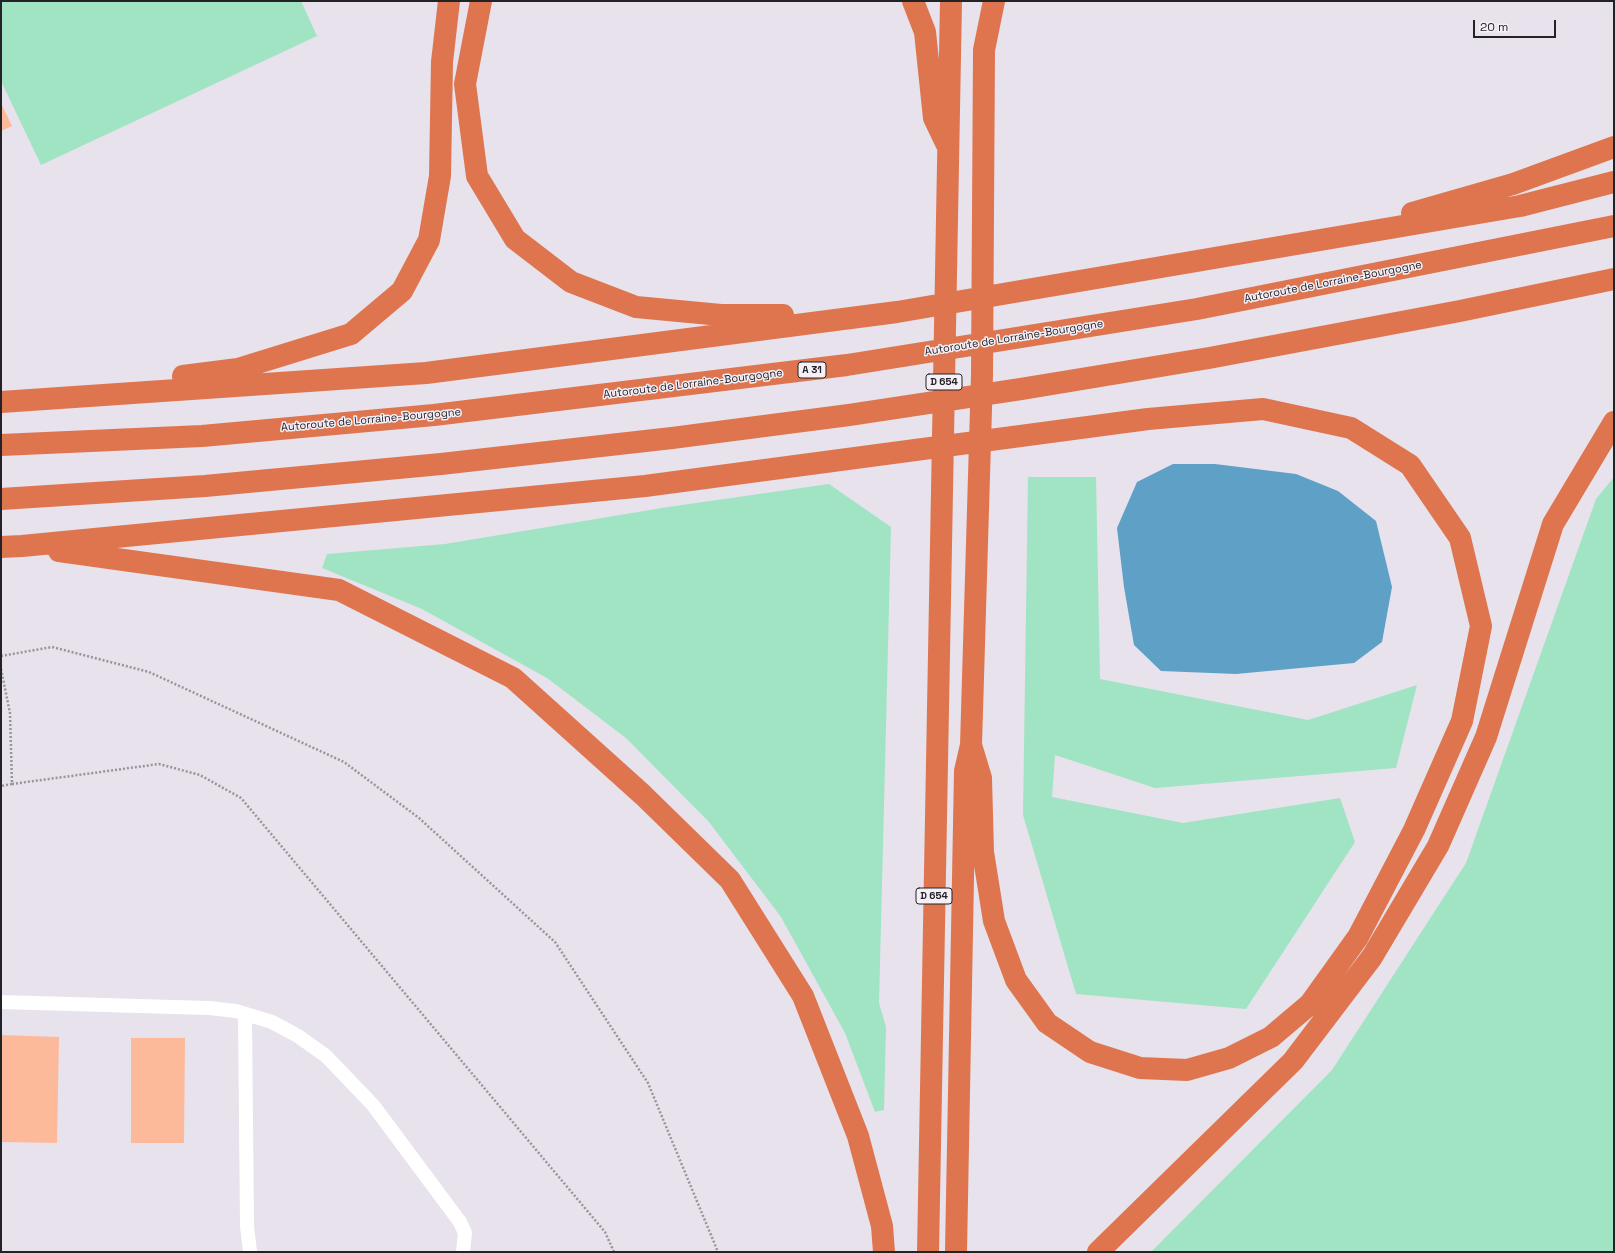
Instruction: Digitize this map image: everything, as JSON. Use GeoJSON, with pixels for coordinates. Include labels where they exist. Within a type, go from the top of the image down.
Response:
{"type":"FeatureCollection","features":[{"type":"Feature","properties":{"kind":"highway"},"geometry":{"type":"LineString","coordinates":[[1,398],[238,369],[351,334],[402,290],[429,240],[440,176],[442,62],[449,1]]}},
{"type":"Feature","properties":{"kind":"highway"},"geometry":{"type":"LineString","coordinates":[[481,1],[466,84],[477,176],[515,239],[571,282],[636,307],[721,316],[880,314]]}},
{"type":"Feature","properties":{"kind":"highway"},"geometry":{"type":"LineString","coordinates":[[913,1],[925,32],[934,118],[948,148]]}},
{"type":"Feature","properties":{"kind":"highway","name":"D 654"},"geometry":{"type":"LineString","coordinates":[[928,1252],[951,1]]}},
{"type":"Feature","properties":{"kind":"highway","name":"D 654"},"geometry":{"type":"LineString","coordinates":[[956,1252],[965,771],[971,745],[976,532],[982,375],[984,50],[978,32],[979,1]]}},
{"type":"Feature","properties":{"kind":"highway"},"geometry":{"type":"LineString","coordinates":[[984,50],[994,1]]}},
{"type":"Feature","properties":{"kind":"highway"},"geometry":{"type":"LineString","coordinates":[[1300,245],[1514,184],[1614,147]]}},
{"type":"Feature","properties":{"kind":"highway"},"geometry":{"type":"LineString","coordinates":[[1,402],[426,373],[880,314],[1300,245],[1520,206],[1614,182]]}},
{"type":"Feature","properties":{"kind":"highway","name":"Autoroute de Lorraine-Bourgogne"},"geometry":{"type":"LineString","coordinates":[[1,445],[202,436],[434,415],[847,365],[1197,309],[1614,226]]}},
{"type":"Feature","properties":{"kind":"highway"},"geometry":{"type":"LineString","coordinates":[[1,500],[205,486],[441,464],[672,438],[849,415],[1021,389],[1209,358],[1460,311],[1614,279]]}},
{"type":"Feature","properties":{"kind":"highway"},"geometry":{"type":"LineString","coordinates":[[1,547],[645,486],[1148,420],[1263,409],[1351,428],[1410,465],[1460,538],[1481,626],[1462,721],[1414,830],[1358,937],[1310,1004],[1271,1037],[1229,1058],[1187,1070],[1140,1068],[1090,1052],[1046,1023],[1016,980],[994,921],[983,852],[981,778],[971,745]]}},
{"type":"Feature","properties":{"kind":"highway"},"geometry":{"type":"LineString","coordinates":[[1098,1252],[1293,1061],[1372,958],[1438,846],[1486,737],[1553,524],[1614,422]]}},
{"type":"Feature","properties":{"kind":"highway"},"geometry":{"type":"LineString","coordinates":[[22,546],[339,590],[513,678],[643,794],[730,880],[803,996],[858,1136],[882,1226],[884,1252]]}},
{"type":"Feature","properties":{"kind":"lane"},"geometry":{"type":"LineString","coordinates":[[1,1002],[209,1008],[245,1014],[272,1022],[298,1036],[326,1056],[373,1105],[460,1222],[465,1233],[463,1252]]}},
{"type":"Feature","properties":{"kind":"lane"},"geometry":{"type":"LineString","coordinates":[[245,1014],[247,1226],[250,1252]]}},
{"type":"Feature","properties":{"kind":"path"},"geometry":{"type":"LineString","coordinates":[[1,656],[52,647],[149,672],[344,762],[419,818],[555,942],[648,1082],[718,1252]]}},
{"type":"Feature","properties":{"kind":"path"},"geometry":{"type":"LineString","coordinates":[[1,669],[10,714],[12,784]]}},
{"type":"Feature","properties":{"kind":"path"},"geometry":{"type":"LineString","coordinates":[[1,786],[159,764],[200,775],[241,798],[605,1232],[614,1252]]}},
{"type":"Feature","properties":{"kind":"green space"},"geometry":{"type":"Polygon","coordinates":[[[1,1],[301,1],[317,36],[41,165],[1,81],[1,1]]]}},
{"type":"Feature","properties":{"kind":"green space"},"geometry":{"type":"Polygon","coordinates":[[[1028,477],[1096,477],[1100,679],[1308,720],[1417,685],[1396,768],[1155,788],[1055,755],[1052,797],[1183,823],[1340,798],[1355,842],[1246,1009],[1076,994],[1023,815],[1028,477]]]}},
{"type":"Feature","properties":{"kind":"green space"},"geometry":{"type":"Polygon","coordinates":[[[1614,477],[1614,1252],[1151,1252],[1332,1070],[1466,863],[1596,499],[1614,477]]]}},
{"type":"Feature","properties":{"kind":"green space"},"geometry":{"type":"Polygon","coordinates":[[[829,484],[891,527],[879,1003],[886,1027],[884,1110],[875,1112],[845,1033],[781,917],[709,822],[626,738],[547,678],[422,609],[322,568],[327,554],[445,544],[668,507],[829,484]]]}},
{"type":"Feature","properties":{"kind":"water"},"geometry":{"type":"Polygon","coordinates":[[[1173,464],[1215,464],[1296,474],[1338,491],[1376,521],[1392,587],[1382,642],[1354,663],[1236,674],[1161,671],[1134,645],[1124,587],[1117,528],[1137,482],[1173,464]]]}},
{"type":"Feature","properties":{"kind":"building"},"geometry":{"type":"Polygon","coordinates":[[[1,103],[12,126],[1,131],[1,103]]]}},
{"type":"Feature","properties":{"kind":"building"},"geometry":{"type":"Polygon","coordinates":[[[1,1035],[59,1037],[57,1143],[1,1142],[1,1035]]]}},
{"type":"Feature","properties":{"kind":"building"},"geometry":{"type":"Polygon","coordinates":[[[131,1038],[185,1038],[184,1143],[131,1143],[131,1038]]]}}]}
